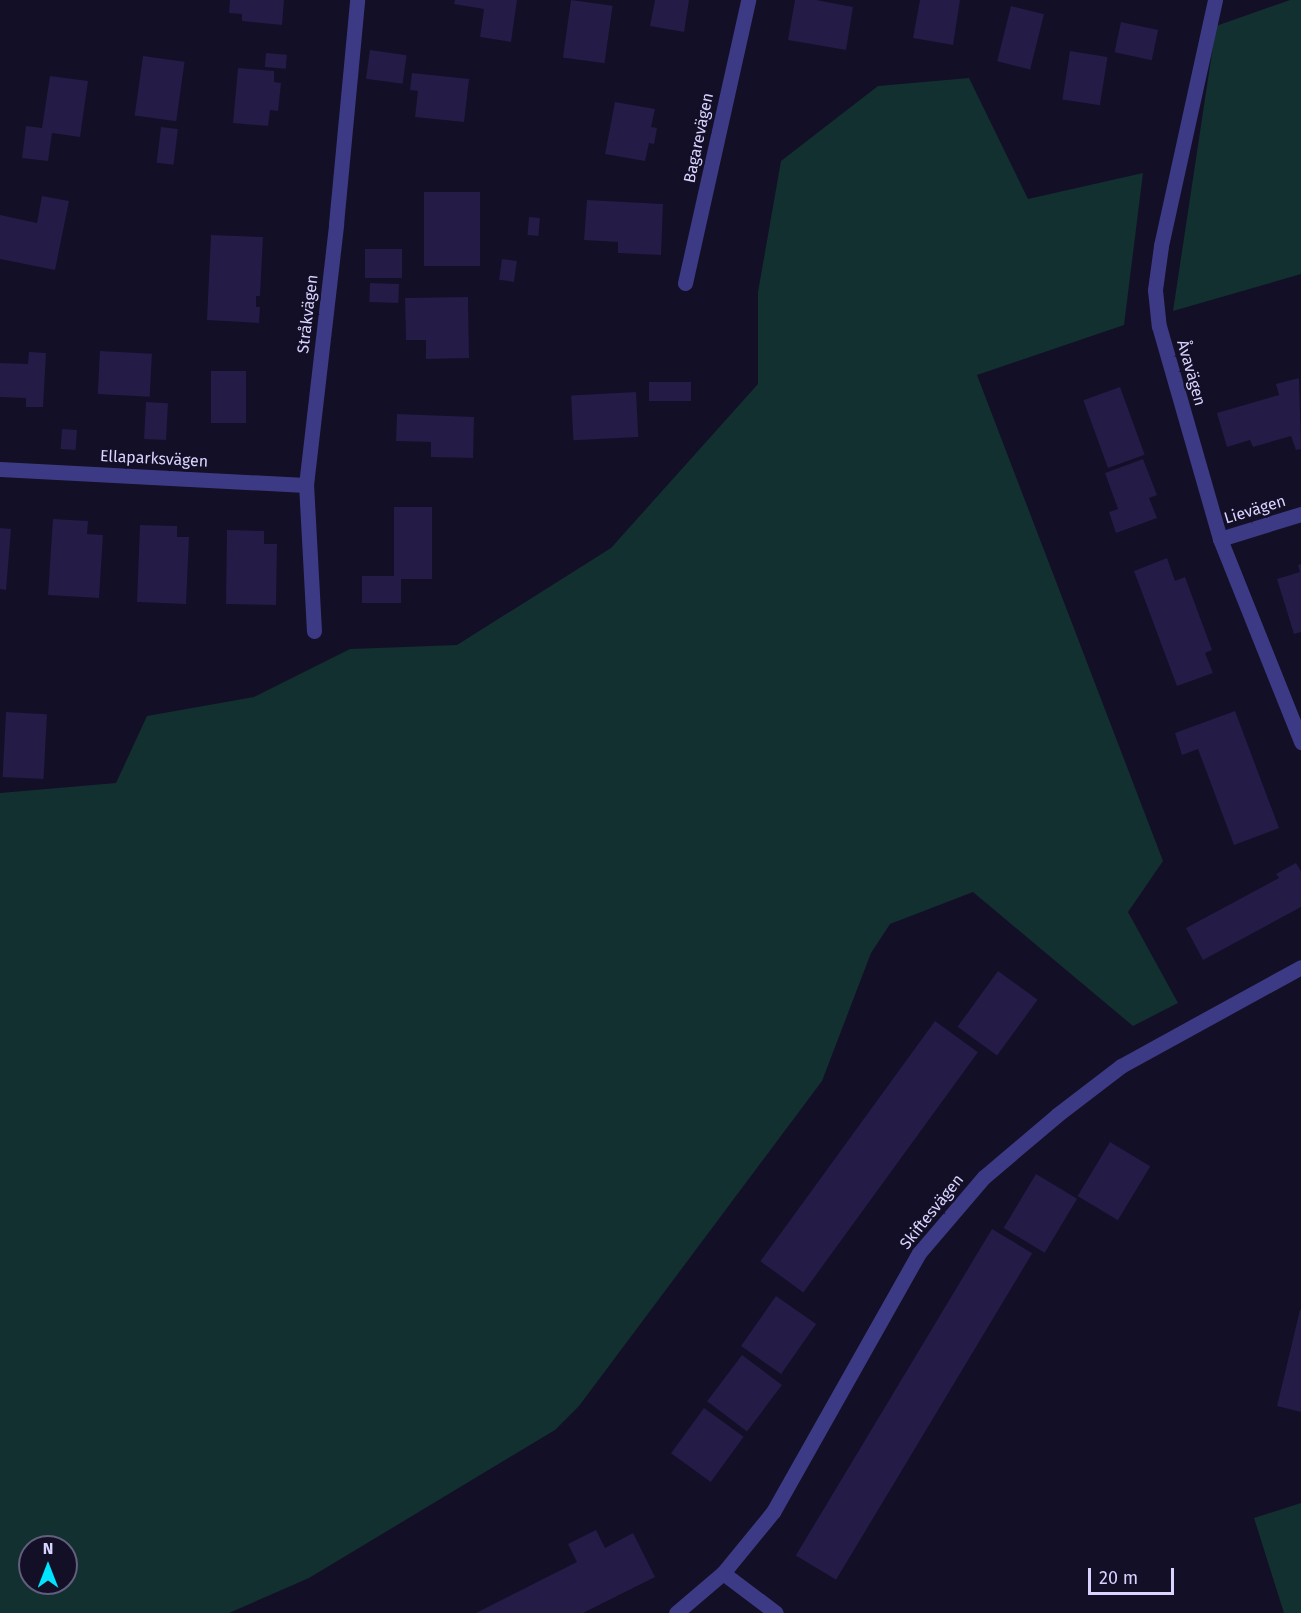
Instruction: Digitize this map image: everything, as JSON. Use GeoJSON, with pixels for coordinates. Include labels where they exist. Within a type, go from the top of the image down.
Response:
{"type":"FeatureCollection","features":[{"type":"Feature","properties":{"kind":"street","name":"Stråkvägen"},"geometry":{"type":"LineString","coordinates":[[314,631],[306,485],[336,224],[357,0]]}},
{"type":"Feature","properties":{"kind":"street","name":"Bagarevägen"},"geometry":{"type":"LineString","coordinates":[[686,283],[748,0]]}},
{"type":"Feature","properties":{"kind":"street","name":"Åvavägen"},"geometry":{"type":"LineString","coordinates":[[1215,0],[1161,246],[1155,290],[1159,326],[1220,539],[1301,742]]}},
{"type":"Feature","properties":{"kind":"street","name":"Ellaparksvägen"},"geometry":{"type":"LineString","coordinates":[[0,469],[306,485]]}},
{"type":"Feature","properties":{"kind":"street","name":"Lievägen"},"geometry":{"type":"LineString","coordinates":[[1220,539],[1301,514]]}},
{"type":"Feature","properties":{"kind":"street","name":"Skiftesvägen"},"geometry":{"type":"LineString","coordinates":[[676,1613],[723,1573],[773,1512],[919,1253],[984,1177],[1057,1115],[1121,1066],[1301,968]]}},
{"type":"Feature","properties":{"kind":"street"},"geometry":{"type":"LineString","coordinates":[[723,1573],[776,1613]]}},
{"type":"Feature","properties":{"kind":"green space"},"geometry":{"type":"Polygon","coordinates":[[[1290,0],[1301,0],[1301,274],[1173,311],[1216,26],[1290,0]]]}},
{"type":"Feature","properties":{"kind":"green space"},"geometry":{"type":"Polygon","coordinates":[[[969,78],[1028,199],[1143,173],[1124,325],[977,375],[1163,861],[1128,912],[1178,1003],[1133,1026],[973,892],[890,924],[871,953],[822,1081],[579,1406],[555,1430],[309,1578],[229,1613],[0,1613],[0,793],[116,783],[147,716],[254,697],[350,649],[457,645],[611,548],[758,384],[758,292],[781,161],[878,86],[969,78]]]}},
{"type":"Feature","properties":{"kind":"green space"},"geometry":{"type":"Polygon","coordinates":[[[1301,1503],[1301,1613],[1284,1613],[1254,1518],[1301,1503]]]}},
{"type":"Feature","properties":{"kind":"building"},"geometry":{"type":"Polygon","coordinates":[[[230,0],[284,0],[282,25],[242,21],[242,14],[229,13],[230,0]]]}},
{"type":"Feature","properties":{"kind":"building"},"geometry":{"type":"Polygon","coordinates":[[[455,0],[517,0],[511,42],[480,37],[484,9],[454,4],[455,0]]]}},
{"type":"Feature","properties":{"kind":"building"},"geometry":{"type":"Polygon","coordinates":[[[571,0],[613,6],[605,63],[563,57],[571,0]]]}},
{"type":"Feature","properties":{"kind":"building"},"geometry":{"type":"Polygon","coordinates":[[[655,0],[689,0],[684,32],[650,26],[655,0]]]}},
{"type":"Feature","properties":{"kind":"building"},"geometry":{"type":"Polygon","coordinates":[[[795,0],[816,0],[853,7],[846,50],[788,40],[795,0]]]}},
{"type":"Feature","properties":{"kind":"building"},"geometry":{"type":"Polygon","coordinates":[[[920,0],[960,0],[953,45],[913,38],[920,0]]]}},
{"type":"Feature","properties":{"kind":"building"},"geometry":{"type":"Polygon","coordinates":[[[1011,6],[1044,14],[1030,70],[997,61],[1011,6]]]}},
{"type":"Feature","properties":{"kind":"building"},"geometry":{"type":"Polygon","coordinates":[[[1121,22],[1158,30],[1152,60],[1115,52],[1121,22]]]}},
{"type":"Feature","properties":{"kind":"building"},"geometry":{"type":"Polygon","coordinates":[[[370,50],[407,55],[403,84],[366,79],[370,50]]]}},
{"type":"Feature","properties":{"kind":"building"},"geometry":{"type":"Polygon","coordinates":[[[1070,51],[1108,57],[1100,105],[1062,99],[1070,51]]]}},
{"type":"Feature","properties":{"kind":"building"},"geometry":{"type":"Polygon","coordinates":[[[266,53],[287,55],[286,69],[265,67],[266,53]]]}},
{"type":"Feature","properties":{"kind":"building"},"geometry":{"type":"Polygon","coordinates":[[[143,56],[185,62],[176,121],[135,115],[143,56]]]}},
{"type":"Feature","properties":{"kind":"building"},"geometry":{"type":"Polygon","coordinates":[[[238,68],[274,71],[274,82],[281,83],[278,111],[270,110],[268,126],[233,123],[238,68]]]}},
{"type":"Feature","properties":{"kind":"building"},"geometry":{"type":"Polygon","coordinates":[[[412,73],[469,79],[464,122],[415,117],[418,91],[410,90],[412,73]]]}},
{"type":"Feature","properties":{"kind":"building"},"geometry":{"type":"Polygon","coordinates":[[[50,76],[88,81],[80,137],[52,133],[48,161],[22,158],[26,126],[42,128],[50,76]]]}},
{"type":"Feature","properties":{"kind":"building"},"geometry":{"type":"Polygon","coordinates":[[[615,102],[655,109],[651,127],[657,128],[654,144],[649,143],[645,161],[605,154],[615,102]]]}},
{"type":"Feature","properties":{"kind":"building"},"geometry":{"type":"Polygon","coordinates":[[[161,127],[178,129],[173,165],[157,163],[161,127]]]}},
{"type":"Feature","properties":{"kind":"building"},"geometry":{"type":"Polygon","coordinates":[[[424,192],[480,192],[480,266],[424,266],[424,192]]]}},
{"type":"Feature","properties":{"kind":"building"},"geometry":{"type":"Polygon","coordinates":[[[42,196],[69,201],[55,270],[0,259],[0,215],[37,223],[42,196]]]}},
{"type":"Feature","properties":{"kind":"building"},"geometry":{"type":"Polygon","coordinates":[[[587,200],[663,204],[661,255],[618,253],[618,242],[584,240],[587,200]]]}},
{"type":"Feature","properties":{"kind":"building"},"geometry":{"type":"Polygon","coordinates":[[[529,217],[540,218],[538,236],[527,235],[529,217]]]}},
{"type":"Feature","properties":{"kind":"building"},"geometry":{"type":"Polygon","coordinates":[[[211,235],[263,237],[260,296],[256,296],[256,307],[260,307],[259,323],[207,320],[211,235]]]}},
{"type":"Feature","properties":{"kind":"building"},"geometry":{"type":"Polygon","coordinates":[[[365,249],[402,249],[402,278],[365,278],[365,249]]]}},
{"type":"Feature","properties":{"kind":"building"},"geometry":{"type":"Polygon","coordinates":[[[502,259],[517,261],[514,282],[499,280],[502,259]]]}},
{"type":"Feature","properties":{"kind":"building"},"geometry":{"type":"Polygon","coordinates":[[[370,283],[399,284],[398,303],[369,302],[370,283]]]}},
{"type":"Feature","properties":{"kind":"building"},"geometry":{"type":"Polygon","coordinates":[[[468,297],[469,358],[426,359],[426,340],[406,340],[405,298],[468,297]]]}},
{"type":"Feature","properties":{"kind":"building"},"geometry":{"type":"Polygon","coordinates":[[[100,351],[152,354],[150,397],[98,394],[100,351]]]}},
{"type":"Feature","properties":{"kind":"building"},"geometry":{"type":"Polygon","coordinates":[[[29,352],[46,353],[43,407],[26,407],[26,398],[0,397],[0,363],[28,364],[29,352]]]}},
{"type":"Feature","properties":{"kind":"building"},"geometry":{"type":"Polygon","coordinates":[[[211,371],[246,371],[246,423],[211,423],[211,371]]]}},
{"type":"Feature","properties":{"kind":"building"},"geometry":{"type":"Polygon","coordinates":[[[1299,378],[1301,449],[1296,450],[1291,436],[1253,447],[1250,440],[1227,447],[1217,413],[1279,395],[1276,384],[1299,378]]]}},
{"type":"Feature","properties":{"kind":"building"},"geometry":{"type":"Polygon","coordinates":[[[649,382],[691,382],[691,401],[649,401],[649,382]]]}},
{"type":"Feature","properties":{"kind":"building"},"geometry":{"type":"Polygon","coordinates":[[[1120,387],[1145,455],[1108,468],[1083,400],[1120,387]]]}},
{"type":"Feature","properties":{"kind":"building"},"geometry":{"type":"Polygon","coordinates":[[[636,392],[638,437],[573,440],[571,395],[636,392]]]}},
{"type":"Feature","properties":{"kind":"building"},"geometry":{"type":"Polygon","coordinates":[[[146,402],[168,403],[166,440],[144,439],[146,402]]]}},
{"type":"Feature","properties":{"kind":"building"},"geometry":{"type":"Polygon","coordinates":[[[397,414],[474,417],[473,458],[431,457],[431,442],[396,441],[397,414]]]}},
{"type":"Feature","properties":{"kind":"building"},"geometry":{"type":"Polygon","coordinates":[[[62,429],[77,430],[76,450],[61,449],[62,429]]]}},
{"type":"Feature","properties":{"kind":"building"},"geometry":{"type":"Polygon","coordinates":[[[1143,459],[1157,495],[1149,498],[1157,518],[1116,533],[1109,512],[1118,509],[1105,473],[1143,459]]]}},
{"type":"Feature","properties":{"kind":"building"},"geometry":{"type":"Polygon","coordinates":[[[394,507],[432,507],[432,579],[401,579],[401,603],[362,603],[362,576],[394,576],[394,507]]]}},
{"type":"Feature","properties":{"kind":"building"},"geometry":{"type":"Polygon","coordinates":[[[53,519],[88,521],[87,534],[103,535],[99,598],[48,595],[53,519]]]}},
{"type":"Feature","properties":{"kind":"building"},"geometry":{"type":"Polygon","coordinates":[[[140,525],[177,526],[177,537],[189,537],[186,604],[137,602],[140,525]]]}},
{"type":"Feature","properties":{"kind":"building"},"geometry":{"type":"Polygon","coordinates":[[[0,528],[11,529],[6,590],[0,589],[0,528]]]}},
{"type":"Feature","properties":{"kind":"building"},"geometry":{"type":"Polygon","coordinates":[[[227,530],[264,531],[264,544],[277,544],[276,605],[226,604],[227,530]]]}},
{"type":"Feature","properties":{"kind":"building"},"geometry":{"type":"Polygon","coordinates":[[[1167,558],[1175,581],[1185,577],[1212,650],[1205,653],[1213,673],[1177,686],[1134,571],[1167,558]]]}},
{"type":"Feature","properties":{"kind":"building"},"geometry":{"type":"Polygon","coordinates":[[[1301,564],[1301,632],[1294,634],[1277,579],[1300,572],[1298,565],[1301,564]]]}},
{"type":"Feature","properties":{"kind":"building"},"geometry":{"type":"Polygon","coordinates":[[[1235,711],[1279,828],[1234,845],[1198,749],[1182,755],[1175,733],[1235,711]]]}},
{"type":"Feature","properties":{"kind":"building"},"geometry":{"type":"Polygon","coordinates":[[[6,712],[47,714],[44,779],[3,777],[6,712]]]}},
{"type":"Feature","properties":{"kind":"building"},"geometry":{"type":"Polygon","coordinates":[[[1296,863],[1301,871],[1301,907],[1203,960],[1186,928],[1279,878],[1276,874],[1296,863]]]}},
{"type":"Feature","properties":{"kind":"building"},"geometry":{"type":"Polygon","coordinates":[[[998,971],[1038,1000],[997,1056],[957,1027],[998,971]]]}},
{"type":"Feature","properties":{"kind":"building"},"geometry":{"type":"Polygon","coordinates":[[[935,1021],[978,1052],[803,1292],[760,1261],[935,1021]]]}},
{"type":"Feature","properties":{"kind":"building"},"geometry":{"type":"Polygon","coordinates":[[[1110,1142],[1150,1166],[1118,1220],[1078,1196],[1110,1142]]]}},
{"type":"Feature","properties":{"kind":"building"},"geometry":{"type":"Polygon","coordinates":[[[1036,1174],[1077,1199],[1045,1253],[1004,1228],[1036,1174]]]}},
{"type":"Feature","properties":{"kind":"building"},"geometry":{"type":"Polygon","coordinates":[[[992,1229],[1032,1253],[836,1580],[796,1556],[992,1229]]]}},
{"type":"Feature","properties":{"kind":"building"},"geometry":{"type":"Polygon","coordinates":[[[776,1296],[816,1324],[781,1374],[741,1346],[776,1296]]]}},
{"type":"Feature","properties":{"kind":"building"},"geometry":{"type":"Polygon","coordinates":[[[1301,1310],[1301,1412],[1277,1406],[1301,1310]]]}},
{"type":"Feature","properties":{"kind":"building"},"geometry":{"type":"Polygon","coordinates":[[[742,1355],[782,1385],[747,1431],[707,1401],[742,1355]]]}},
{"type":"Feature","properties":{"kind":"building"},"geometry":{"type":"Polygon","coordinates":[[[704,1408],[744,1437],[711,1482],[671,1453],[704,1408]]]}},
{"type":"Feature","properties":{"kind":"building"},"geometry":{"type":"Polygon","coordinates":[[[596,1530],[605,1548],[633,1533],[655,1577],[583,1613],[476,1613],[577,1562],[568,1544],[596,1530]]]}}]}
